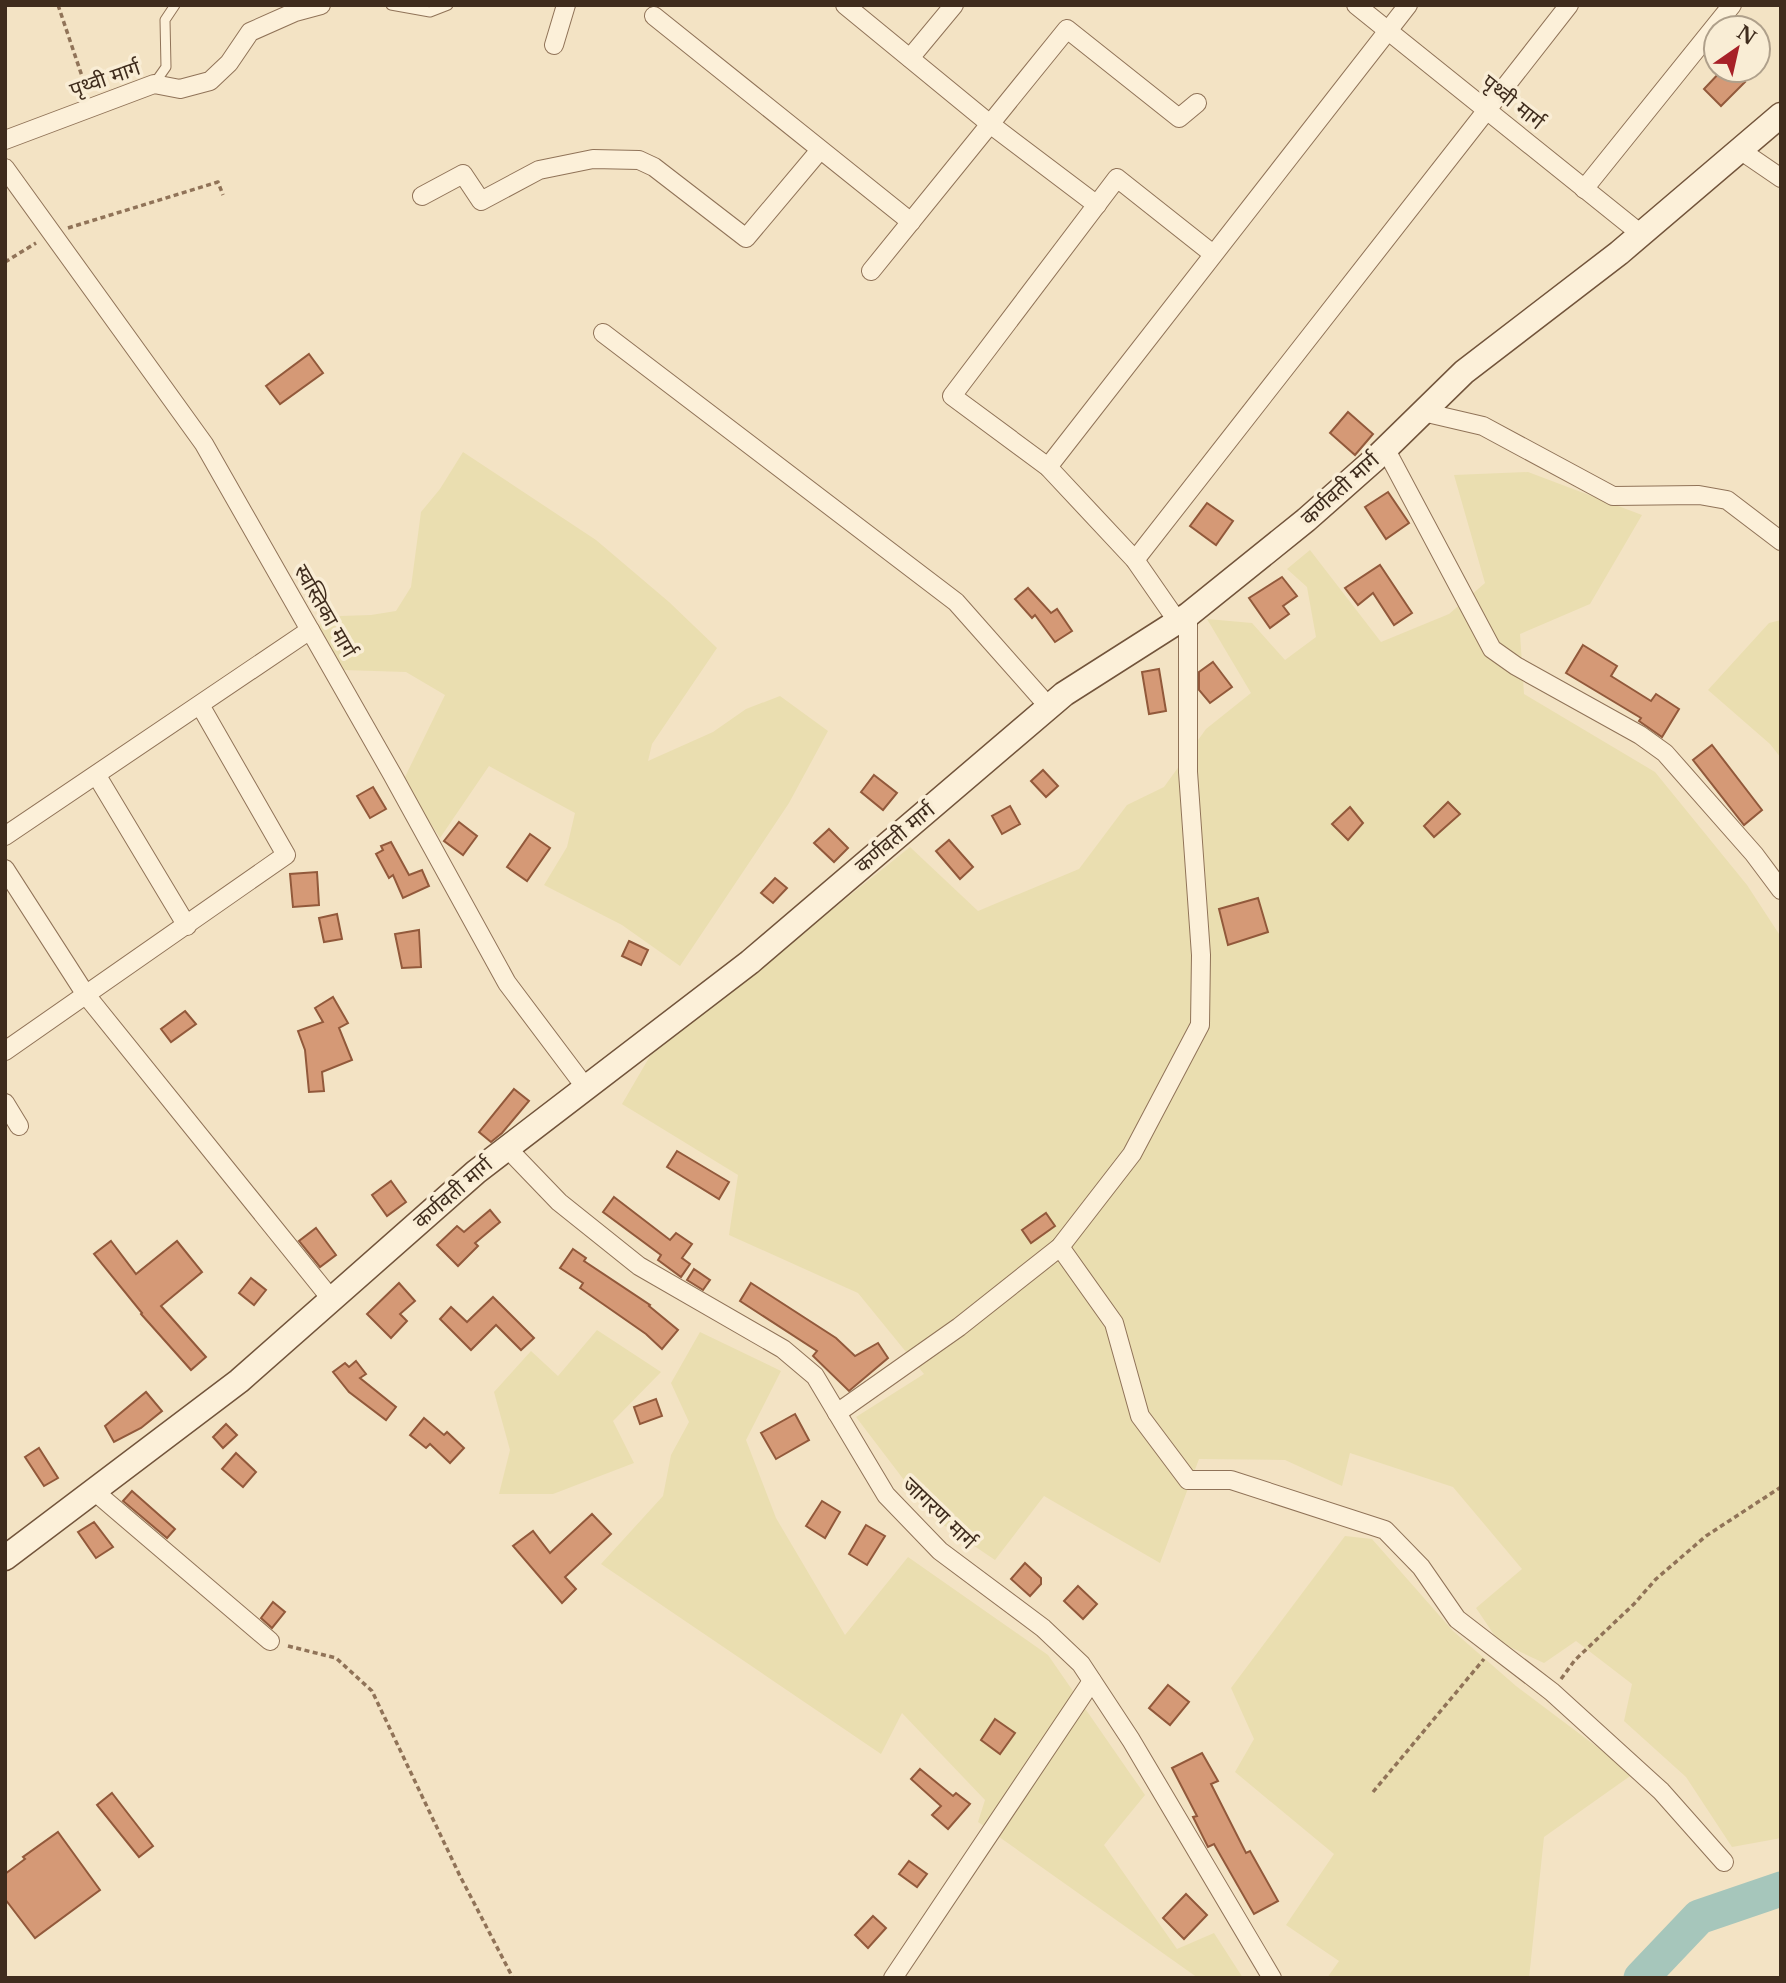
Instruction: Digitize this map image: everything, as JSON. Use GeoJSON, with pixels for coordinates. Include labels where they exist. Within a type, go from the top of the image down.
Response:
{"type":"FeatureCollection","features":[{"type":"Feature","properties":{"kind":"main road","name":"कर्णवती मार्ग"},"geometry":{"type":"LineString","coordinates":[[10,1551],[239,1381],[476,1172],[750,962],[1064,694],[1183,619],[1306,520],[1464,372],[1641,234],[1781,115]]}},
{"type":"Feature","properties":{"kind":"street","name":"पृथ्वी मार्ग"},"geometry":{"type":"LineString","coordinates":[[5,140],[154,84],[180,89],[210,81],[229,63],[250,32],[295,12],[321,5]]}},
{"type":"Feature","properties":{"kind":"street"},"geometry":{"type":"LineString","coordinates":[[554,45],[566,5]]}},
{"type":"Feature","properties":{"kind":"street"},"geometry":{"type":"LineString","coordinates":[[845,5],[990,124],[1097,205]]}},
{"type":"Feature","properties":{"kind":"street"},"geometry":{"type":"LineString","coordinates":[[910,58],[954,5]]}},
{"type":"Feature","properties":{"kind":"street","name":"पृथ्वी मार्ग"},"geometry":{"type":"LineString","coordinates":[[1356,5],[1641,234]]}},
{"type":"Feature","properties":{"kind":"street"},"geometry":{"type":"LineString","coordinates":[[1048,467],[1408,5]]}},
{"type":"Feature","properties":{"kind":"street"},"geometry":{"type":"LineString","coordinates":[[1135,560],[1569,5]]}},
{"type":"Feature","properties":{"kind":"street"},"geometry":{"type":"LineString","coordinates":[[1584,189],[1732,5]]}},
{"type":"Feature","properties":{"kind":"street"},"geometry":{"type":"LineString","coordinates":[[654,16],[911,222]]}},
{"type":"Feature","properties":{"kind":"street"},"geometry":{"type":"LineString","coordinates":[[871,271],[1068,29],[1179,118],[1198,103]]}},
{"type":"Feature","properties":{"kind":"street"},"geometry":{"type":"LineString","coordinates":[[422,195],[463,174],[481,201],[539,170],[593,159],[639,160],[654,167],[746,238],[820,150]]}},
{"type":"Feature","properties":{"kind":"street"},"geometry":{"type":"LineString","coordinates":[[1740,150],[1781,178]]}},
{"type":"Feature","properties":{"kind":"street","name":"स्वस्तिका मार्ग"},"geometry":{"type":"LineString","coordinates":[[5,169],[204,444],[508,983],[586,1088]]}},
{"type":"Feature","properties":{"kind":"street"},"geometry":{"type":"LineString","coordinates":[[837,1413],[959,1327],[1059,1247],[1132,1154],[1200,1025],[1201,955],[1188,772],[1183,619],[1135,560],[1048,467],[952,396],[1117,178],[1213,254]]}},
{"type":"Feature","properties":{"kind":"street"},"geometry":{"type":"LineString","coordinates":[[603,333],[956,602],[1049,707]]}},
{"type":"Feature","properties":{"kind":"street"},"geometry":{"type":"LineString","coordinates":[[1423,412],[1483,426],[1613,496],[1699,495],[1727,500],[1781,541]]}},
{"type":"Feature","properties":{"kind":"street"},"geometry":{"type":"LineString","coordinates":[[1385,448],[1492,649],[1516,666],[1640,735],[1665,753],[1754,854],[1781,890]]}},
{"type":"Feature","properties":{"kind":"street"},"geometry":{"type":"LineString","coordinates":[[5,836],[310,630]]}},
{"type":"Feature","properties":{"kind":"street"},"geometry":{"type":"LineString","coordinates":[[5,1051],[286,855],[200,705]]}},
{"type":"Feature","properties":{"kind":"street"},"geometry":{"type":"LineString","coordinates":[[97,776],[187,926]]}},
{"type":"Feature","properties":{"kind":"street"},"geometry":{"type":"LineString","coordinates":[[5,869],[86,995],[332,1300]]}},
{"type":"Feature","properties":{"kind":"street"},"geometry":{"type":"LineString","coordinates":[[5,1103],[19,1126]]}},
{"type":"Feature","properties":{"kind":"street","name":"जागरण मार्ग"},"geometry":{"type":"LineString","coordinates":[[507,1148],[559,1202],[639,1266],[782,1349],[815,1376],[886,1495],[940,1551],[1043,1628],[1081,1664],[1131,1740],[1272,1978]]}},
{"type":"Feature","properties":{"kind":"street"},"geometry":{"type":"LineString","coordinates":[[1059,1247],[1114,1323],[1140,1416],[1188,1480],[1231,1480],[1385,1530],[1421,1567],[1457,1619],[1552,1692],[1661,1791],[1724,1862]]}},
{"type":"Feature","properties":{"kind":"street"},"geometry":{"type":"LineString","coordinates":[[94,1491],[270,1641]]}},
{"type":"Feature","properties":{"kind":"street"},"geometry":{"type":"LineString","coordinates":[[893,1978],[1092,1681]]}},
{"type":"Feature","properties":{"kind":"lane"},"geometry":{"type":"LineString","coordinates":[[154,84],[166,67],[165,20],[175,5]]}},
{"type":"Feature","properties":{"kind":"lane"},"geometry":{"type":"LineString","coordinates":[[391,5],[430,12],[448,5]]}},
{"type":"Feature","properties":{"kind":"path"},"geometry":{"type":"LineString","coordinates":[[58,5],[93,106]]}},
{"type":"Feature","properties":{"kind":"path"},"geometry":{"type":"LineString","coordinates":[[5,262],[52,233],[218,182],[223,195]]}},
{"type":"Feature","properties":{"kind":"path"},"geometry":{"type":"LineString","coordinates":[[1552,1692],[1575,1660],[1634,1604],[1656,1579],[1706,1536],[1781,1487]]}},
{"type":"Feature","properties":{"kind":"path"},"geometry":{"type":"LineString","coordinates":[[270,1641],[336,1658],[372,1691],[460,1876],[513,1978]]}},
{"type":"Feature","properties":{"kind":"path"},"geometry":{"type":"LineString","coordinates":[[1373,1792],[1493,1648]]}},
{"type":"Feature","properties":{"kind":"shaded area"},"geometry":{"type":"Polygon","coordinates":[[[463,452],[596,540],[669,602],[717,648],[652,744],[648,761],[713,732],[746,709],[780,696],[828,731],[789,803],[680,966],[622,925],[544,885],[567,847],[575,813],[489,766],[440,838],[403,781],[445,695],[406,672],[343,670],[317,626],[340,616],[396,611],[411,587],[421,512],[440,489],[463,452]]]}},
{"type":"Feature","properties":{"kind":"shaded area"},"geometry":{"type":"Polygon","coordinates":[[[1528,472],[1642,515],[1590,604],[1520,634],[1524,694],[1655,772],[1747,885],[1781,937],[1781,1838],[1732,1847],[1686,1777],[1624,1721],[1632,1684],[1576,1641],[1544,1663],[1499,1642],[1476,1608],[1522,1569],[1453,1487],[1350,1453],[1342,1486],[1285,1460],[1199,1459],[1160,1563],[1044,1496],[995,1560],[933,1518],[856,1417],[924,1374],[858,1293],[729,1235],[738,1175],[622,1104],[650,1056],[910,847],[978,911],[1079,869],[1127,805],[1164,787],[1206,729],[1251,693],[1207,619],[1252,623],[1285,660],[1316,637],[1307,587],[1287,569],[1310,550],[1381,642],[1449,614],[1485,583],[1454,475],[1528,472]]]}},
{"type":"Feature","properties":{"kind":"shaded area"},"geometry":{"type":"Polygon","coordinates":[[[1781,620],[1781,758],[1770,744],[1708,690],[1769,623],[1781,620]]]}},
{"type":"Feature","properties":{"kind":"shaded area"},"geometry":{"type":"Polygon","coordinates":[[[597,1330],[661,1372],[613,1421],[634,1463],[553,1494],[499,1494],[510,1450],[494,1392],[531,1351],[558,1376],[597,1330]]]}},
{"type":"Feature","properties":{"kind":"shaded area"},"geometry":{"type":"Polygon","coordinates":[[[700,1332],[781,1371],[746,1440],[776,1518],[845,1635],[908,1557],[1048,1655],[1145,1795],[1104,1845],[1177,1949],[1214,1933],[1243,1978],[1198,1978],[978,1822],[985,1800],[902,1713],[881,1754],[601,1564],[663,1496],[671,1455],[689,1422],[671,1383],[700,1332]]]}},
{"type":"Feature","properties":{"kind":"shaded area"},"geometry":{"type":"Polygon","coordinates":[[[1345,1536],[1372,1539],[1453,1631],[1516,1686],[1633,1774],[1544,1837],[1529,1978],[1327,1978],[1339,1961],[1286,1925],[1334,1854],[1235,1772],[1254,1739],[1231,1688],[1345,1536]]]}},
{"type":"Feature","properties":{"kind":"building"},"geometry":{"type":"Polygon","coordinates":[[[1709,84],[1743,84],[1721,106],[1704,89],[1709,84]]]}},
{"type":"Feature","properties":{"kind":"building"},"geometry":{"type":"Polygon","coordinates":[[[309,354],[323,373],[280,404],[266,386],[309,354]]]}},
{"type":"Feature","properties":{"kind":"building"},"geometry":{"type":"Polygon","coordinates":[[[1348,412],[1373,434],[1355,455],[1330,433],[1348,412]]]}},
{"type":"Feature","properties":{"kind":"building"},"geometry":{"type":"Polygon","coordinates":[[[1388,492],[1409,523],[1386,539],[1365,507],[1388,492]]]}},
{"type":"Feature","properties":{"kind":"building"},"geometry":{"type":"Polygon","coordinates":[[[1207,503],[1233,521],[1216,545],[1190,526],[1207,503]]]}},
{"type":"Feature","properties":{"kind":"building"},"geometry":{"type":"Polygon","coordinates":[[[1380,565],[1412,613],[1394,625],[1373,593],[1358,605],[1345,588],[1380,565]]]}},
{"type":"Feature","properties":{"kind":"building"},"geometry":{"type":"Polygon","coordinates":[[[1282,577],[1297,596],[1283,606],[1289,614],[1270,628],[1249,598],[1282,577]]]}},
{"type":"Feature","properties":{"kind":"building"},"geometry":{"type":"Polygon","coordinates":[[[1028,588],[1051,613],[1057,609],[1072,631],[1055,642],[1035,615],[1032,618],[1015,599],[1028,588]]]}},
{"type":"Feature","properties":{"kind":"building"},"geometry":{"type":"Polygon","coordinates":[[[1583,645],[1617,666],[1611,676],[1651,701],[1656,694],[1679,709],[1662,737],[1639,721],[1641,718],[1566,673],[1583,645]]]}},
{"type":"Feature","properties":{"kind":"building"},"geometry":{"type":"Polygon","coordinates":[[[1213,662],[1232,687],[1210,703],[1199,690],[1199,672],[1213,662]]]}},
{"type":"Feature","properties":{"kind":"building"},"geometry":{"type":"Polygon","coordinates":[[[1159,669],[1166,711],[1149,714],[1142,672],[1159,669]]]}},
{"type":"Feature","properties":{"kind":"building"},"geometry":{"type":"Polygon","coordinates":[[[1712,745],[1762,810],[1744,825],[1693,760],[1712,745]]]}},
{"type":"Feature","properties":{"kind":"building"},"geometry":{"type":"Polygon","coordinates":[[[1043,770],[1058,786],[1046,797],[1031,781],[1043,770]]]}},
{"type":"Feature","properties":{"kind":"building"},"geometry":{"type":"Polygon","coordinates":[[[874,775],[897,793],[883,810],[861,792],[874,775]]]}},
{"type":"Feature","properties":{"kind":"building"},"geometry":{"type":"Polygon","coordinates":[[[373,787],[386,809],[370,818],[357,796],[373,787]]]}},
{"type":"Feature","properties":{"kind":"building"},"geometry":{"type":"Polygon","coordinates":[[[1448,802],[1460,814],[1434,837],[1424,826],[1448,802]]]}},
{"type":"Feature","properties":{"kind":"building"},"geometry":{"type":"Polygon","coordinates":[[[1010,806],[1020,824],[1002,834],[992,816],[1010,806]]]}},
{"type":"Feature","properties":{"kind":"building"},"geometry":{"type":"Polygon","coordinates":[[[1350,807],[1363,823],[1348,840],[1332,824],[1350,807]]]}},
{"type":"Feature","properties":{"kind":"building"},"geometry":{"type":"Polygon","coordinates":[[[459,822],[477,836],[463,855],[444,841],[459,822]]]}},
{"type":"Feature","properties":{"kind":"building"},"geometry":{"type":"Polygon","coordinates":[[[829,829],[848,848],[834,862],[814,843],[829,829]]]}},
{"type":"Feature","properties":{"kind":"building"},"geometry":{"type":"Polygon","coordinates":[[[530,834],[550,848],[527,881],[507,867],[530,834]]]}},
{"type":"Feature","properties":{"kind":"building"},"geometry":{"type":"Polygon","coordinates":[[[949,840],[973,867],[960,879],[936,851],[949,840]]]}},
{"type":"Feature","properties":{"kind":"building"},"geometry":{"type":"Polygon","coordinates":[[[391,842],[409,875],[422,870],[429,886],[403,898],[393,875],[389,878],[376,854],[383,850],[381,846],[391,842]]]}},
{"type":"Feature","properties":{"kind":"building"},"geometry":{"type":"Polygon","coordinates":[[[317,872],[319,905],[293,907],[290,874],[317,872]]]}},
{"type":"Feature","properties":{"kind":"building"},"geometry":{"type":"Polygon","coordinates":[[[775,878],[787,888],[773,903],[761,893],[775,878]]]}},
{"type":"Feature","properties":{"kind":"building"},"geometry":{"type":"Polygon","coordinates":[[[1258,898],[1268,932],[1228,945],[1219,909],[1258,898]]]}},
{"type":"Feature","properties":{"kind":"building"},"geometry":{"type":"Polygon","coordinates":[[[337,914],[342,939],[324,942],[319,918],[337,914]]]}},
{"type":"Feature","properties":{"kind":"building"},"geometry":{"type":"Polygon","coordinates":[[[419,930],[421,967],[402,968],[395,934],[419,930]]]}},
{"type":"Feature","properties":{"kind":"building"},"geometry":{"type":"Polygon","coordinates":[[[629,941],[648,950],[641,965],[622,956],[629,941]]]}},
{"type":"Feature","properties":{"kind":"building"},"geometry":{"type":"Polygon","coordinates":[[[333,997],[348,1023],[339,1028],[352,1060],[322,1072],[324,1091],[309,1092],[305,1050],[298,1031],[323,1022],[315,1008],[333,997]]]}},
{"type":"Feature","properties":{"kind":"building"},"geometry":{"type":"Polygon","coordinates":[[[185,1011],[196,1024],[171,1042],[161,1029],[185,1011]]]}},
{"type":"Feature","properties":{"kind":"building"},"geometry":{"type":"Polygon","coordinates":[[[514,1089],[529,1101],[491,1142],[479,1132],[514,1089]]]}},
{"type":"Feature","properties":{"kind":"building"},"geometry":{"type":"Polygon","coordinates":[[[677,1151],[729,1182],[719,1199],[667,1167],[677,1151]]]}},
{"type":"Feature","properties":{"kind":"building"},"geometry":{"type":"Polygon","coordinates":[[[391,1181],[406,1202],[387,1216],[372,1195],[391,1181]]]}},
{"type":"Feature","properties":{"kind":"building"},"geometry":{"type":"Polygon","coordinates":[[[614,1197],[670,1240],[676,1233],[692,1244],[682,1258],[690,1264],[681,1277],[658,1260],[661,1255],[603,1212],[614,1197]]]}},
{"type":"Feature","properties":{"kind":"building"},"geometry":{"type":"Polygon","coordinates":[[[490,1210],[500,1222],[475,1243],[478,1246],[458,1266],[437,1245],[457,1226],[464,1232],[490,1210]]]}},
{"type":"Feature","properties":{"kind":"building"},"geometry":{"type":"Polygon","coordinates":[[[1046,1213],[1055,1226],[1031,1243],[1022,1230],[1046,1213]]]}},
{"type":"Feature","properties":{"kind":"building"},"geometry":{"type":"Polygon","coordinates":[[[316,1228],[336,1255],[320,1267],[299,1241],[316,1228]]]}},
{"type":"Feature","properties":{"kind":"building"},"geometry":{"type":"Polygon","coordinates":[[[111,1241],[136,1274],[177,1241],[202,1272],[161,1306],[206,1357],[191,1370],[141,1314],[94,1254],[111,1241]]]}},
{"type":"Feature","properties":{"kind":"building"},"geometry":{"type":"Polygon","coordinates":[[[573,1249],[586,1258],[584,1261],[650,1305],[678,1330],[662,1349],[646,1334],[580,1288],[583,1283],[560,1268],[573,1249]]]}},
{"type":"Feature","properties":{"kind":"building"},"geometry":{"type":"Polygon","coordinates":[[[694,1269],[710,1280],[703,1290],[687,1280],[694,1269]]]}},
{"type":"Feature","properties":{"kind":"building"},"geometry":{"type":"Polygon","coordinates":[[[251,1278],[266,1290],[254,1305],[239,1293],[251,1278]]]}},
{"type":"Feature","properties":{"kind":"building"},"geometry":{"type":"Polygon","coordinates":[[[399,1283],[415,1301],[400,1314],[407,1321],[391,1338],[367,1314],[399,1283]]]}},
{"type":"Feature","properties":{"kind":"building"},"geometry":{"type":"Polygon","coordinates":[[[751,1283],[836,1338],[855,1356],[878,1343],[888,1358],[849,1391],[813,1356],[817,1351],[740,1301],[751,1283]]]}},
{"type":"Feature","properties":{"kind":"building"},"geometry":{"type":"Polygon","coordinates":[[[493,1297],[534,1338],[521,1350],[496,1325],[471,1350],[440,1319],[451,1307],[467,1322],[493,1297]]]}},
{"type":"Feature","properties":{"kind":"building"},"geometry":{"type":"Polygon","coordinates":[[[356,1361],[366,1374],[360,1378],[396,1407],[386,1420],[349,1392],[333,1372],[345,1363],[349,1367],[356,1361]]]}},
{"type":"Feature","properties":{"kind":"building"},"geometry":{"type":"Polygon","coordinates":[[[146,1392],[162,1411],[141,1428],[114,1442],[105,1426],[146,1392]]]}},
{"type":"Feature","properties":{"kind":"building"},"geometry":{"type":"Polygon","coordinates":[[[656,1399],[662,1416],[640,1424],[634,1407],[656,1399]]]}},
{"type":"Feature","properties":{"kind":"building"},"geometry":{"type":"Polygon","coordinates":[[[795,1414],[809,1440],[776,1459],[761,1433],[795,1414]]]}},
{"type":"Feature","properties":{"kind":"building"},"geometry":{"type":"Polygon","coordinates":[[[424,1418],[444,1435],[447,1432],[464,1448],[450,1463],[430,1444],[426,1448],[410,1435],[424,1418]]]}},
{"type":"Feature","properties":{"kind":"building"},"geometry":{"type":"Polygon","coordinates":[[[226,1424],[237,1435],[223,1448],[213,1437],[226,1424]]]}},
{"type":"Feature","properties":{"kind":"building"},"geometry":{"type":"Polygon","coordinates":[[[39,1448],[58,1478],[44,1486],[25,1457],[39,1448]]]}},
{"type":"Feature","properties":{"kind":"building"},"geometry":{"type":"Polygon","coordinates":[[[236,1453],[256,1472],[243,1487],[222,1469],[236,1453]]]}},
{"type":"Feature","properties":{"kind":"building"},"geometry":{"type":"Polygon","coordinates":[[[132,1491],[175,1529],[167,1538],[123,1501],[132,1491]]]}},
{"type":"Feature","properties":{"kind":"building"},"geometry":{"type":"Polygon","coordinates":[[[822,1501],[840,1512],[825,1538],[806,1526],[822,1501]]]}},
{"type":"Feature","properties":{"kind":"building"},"geometry":{"type":"Polygon","coordinates":[[[592,1514],[611,1534],[565,1577],[576,1589],[562,1603],[513,1546],[533,1531],[550,1553],[592,1514]]]}},
{"type":"Feature","properties":{"kind":"building"},"geometry":{"type":"Polygon","coordinates":[[[94,1522],[113,1547],[96,1558],[78,1532],[94,1522]]]}},
{"type":"Feature","properties":{"kind":"building"},"geometry":{"type":"Polygon","coordinates":[[[866,1525],[885,1536],[867,1565],[849,1554],[866,1525]]]}},
{"type":"Feature","properties":{"kind":"building"},"geometry":{"type":"Polygon","coordinates":[[[1025,1563],[1041,1578],[1041,1584],[1030,1596],[1011,1579],[1025,1563]]]}},
{"type":"Feature","properties":{"kind":"building"},"geometry":{"type":"Polygon","coordinates":[[[1078,1586],[1097,1604],[1083,1619],[1064,1601],[1078,1586]]]}},
{"type":"Feature","properties":{"kind":"building"},"geometry":{"type":"Polygon","coordinates":[[[273,1602],[285,1612],[272,1628],[261,1618],[273,1602]]]}},
{"type":"Feature","properties":{"kind":"building"},"geometry":{"type":"Polygon","coordinates":[[[1168,1685],[1189,1702],[1170,1725],[1149,1708],[1168,1685]]]}},
{"type":"Feature","properties":{"kind":"building"},"geometry":{"type":"Polygon","coordinates":[[[995,1719],[1015,1733],[1000,1754],[981,1740],[995,1719]]]}},
{"type":"Feature","properties":{"kind":"building"},"geometry":{"type":"Polygon","coordinates":[[[1202,1753],[1218,1781],[1211,1784],[1246,1853],[1250,1851],[1278,1901],[1254,1914],[1214,1844],[1208,1847],[1193,1817],[1197,1816],[1172,1768],[1202,1753]]]}},
{"type":"Feature","properties":{"kind":"building"},"geometry":{"type":"Polygon","coordinates":[[[920,1769],[953,1796],[956,1793],[970,1804],[948,1829],[932,1815],[941,1806],[911,1779],[920,1769]]]}},
{"type":"Feature","properties":{"kind":"building"},"geometry":{"type":"Polygon","coordinates":[[[112,1793],[153,1846],[139,1857],[97,1805],[112,1793]]]}},
{"type":"Feature","properties":{"kind":"building"},"geometry":{"type":"Polygon","coordinates":[[[58,1832],[100,1890],[35,1938],[5,1899],[5,1874],[25,1859],[23,1857],[58,1832]]]}},
{"type":"Feature","properties":{"kind":"building"},"geometry":{"type":"Polygon","coordinates":[[[909,1861],[927,1874],[917,1887],[899,1874],[909,1861]]]}},
{"type":"Feature","properties":{"kind":"building"},"geometry":{"type":"Polygon","coordinates":[[[1186,1894],[1207,1915],[1184,1939],[1163,1918],[1186,1894]]]}},
{"type":"Feature","properties":{"kind":"building"},"geometry":{"type":"Polygon","coordinates":[[[873,1916],[886,1928],[868,1948],[855,1935],[873,1916]]]}},
{"type":"Feature","properties":{"kind":"waterway"},"geometry":{"type":"LineString","coordinates":[[1641,1978],[1699,1917],[1781,1889]]}}]}
